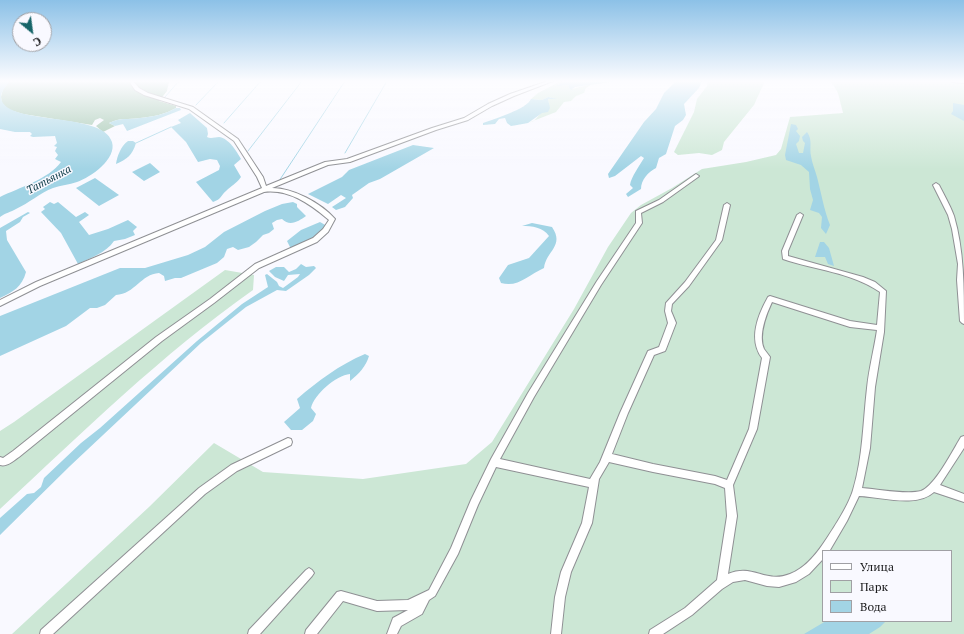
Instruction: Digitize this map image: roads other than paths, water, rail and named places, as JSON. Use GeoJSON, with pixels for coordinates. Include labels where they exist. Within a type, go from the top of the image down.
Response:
{"type":"FeatureCollection","features":[{"type":"Feature","properties":{"kind":"street"},"geometry":{"type":"LineString","coordinates":[[195,111],[236,140],[260,177],[265,190]]}},
{"type":"Feature","properties":{"kind":"street"},"geometry":{"type":"LineString","coordinates":[[0,302],[38,284],[327,163],[348,161],[434,129],[466,119],[480,111]]}},
{"type":"Feature","properties":{"kind":"street"},"geometry":{"type":"LineString","coordinates":[[310,634],[341,596],[378,606],[410,605],[432,593],[455,551],[474,503],[494,462],[554,355],[639,223],[638,212],[660,201],[696,176]]}},
{"type":"Feature","properties":{"kind":"street"},"geometry":{"type":"LineString","coordinates":[[936,185],[951,215],[955,229],[962,265],[960,280],[964,321]]}},
{"type":"Feature","properties":{"kind":"street"},"geometry":{"type":"LineString","coordinates":[[0,461],[4,462],[16,454],[159,339],[257,266],[315,240],[322,235],[330,224],[332,218],[296,195],[284,191],[265,190]]}},
{"type":"Feature","properties":{"kind":"street"},"geometry":{"type":"LineString","coordinates":[[556,634],[560,597],[566,572],[588,523],[595,478],[606,457],[651,353],[662,349],[672,323],[668,311],[669,303],[687,284],[719,240],[727,205]]}},
{"type":"Feature","properties":{"kind":"street"},"geometry":{"type":"LineString","coordinates":[[800,215],[785,251],[785,257],[858,277],[874,284],[883,292],[880,328],[871,387],[866,448],[857,492],[834,536],[823,550]]}},
{"type":"Feature","properties":{"kind":"street"},"geometry":{"type":"LineString","coordinates":[[722,582],[732,516],[730,485],[753,429],[766,357],[762,353],[759,340],[762,316],[770,299],[850,324],[880,328]]}},
{"type":"Feature","properties":{"kind":"street"},"geometry":{"type":"LineString","coordinates":[[857,492],[905,496],[922,495],[934,487],[964,440]]}},
{"type":"Feature","properties":{"kind":"street"},"geometry":{"type":"LineString","coordinates":[[45,634],[202,491],[234,468],[288,442]]}},
{"type":"Feature","properties":{"kind":"street"},"geometry":{"type":"LineString","coordinates":[[606,457],[715,480],[730,485]]}},
{"type":"Feature","properties":{"kind":"street"},"geometry":{"type":"LineString","coordinates":[[494,462],[594,484]]}},
{"type":"Feature","properties":{"kind":"street"},"geometry":{"type":"LineString","coordinates":[[934,487],[964,498]]}},
{"type":"Feature","properties":{"kind":"street"},"geometry":{"type":"LineString","coordinates":[[654,634],[698,604],[722,582],[732,576],[746,574],[778,583],[793,578],[809,569],[822,552]]}},
{"type":"Feature","properties":{"kind":"street"},"geometry":{"type":"LineString","coordinates":[[253,634],[309,573]]}},
{"type":"Feature","properties":{"kind":"street"},"geometry":{"type":"LineString","coordinates":[[392,634],[397,622],[418,610],[426,596]]}},
{"type":"Feature","properties":{"kind":"water","name":"Татьянка"},"geometry":{"type":"Polygon","coordinates":[[[0,111],[14,111],[33,116],[91,126],[105,132],[112,142],[113,148],[107,161],[96,172],[83,180],[48,190],[21,207],[0,217],[0,197],[41,178],[56,168],[61,162],[55,159],[58,155],[55,151],[57,147],[54,146],[57,143],[55,136],[33,137],[30,136],[32,134],[30,132],[15,132],[0,129],[0,111]]]}},
{"type":"Feature","properties":{"kind":"water"},"geometry":{"type":"Polygon","coordinates":[[[179,111],[127,131],[123,124],[115,126],[109,123],[121,119],[135,119],[179,111]]]}},
{"type":"Feature","properties":{"kind":"water"},"geometry":{"type":"Polygon","coordinates":[[[516,111],[549,111],[542,113],[528,123],[511,126],[507,123],[505,118],[499,119],[495,124],[483,125],[483,123],[516,111]]]}},
{"type":"Feature","properties":{"kind":"water"},"geometry":{"type":"Polygon","coordinates":[[[655,111],[685,111],[686,115],[683,120],[675,126],[666,154],[659,158],[656,168],[650,172],[642,182],[641,189],[628,197],[626,194],[633,188],[630,185],[632,178],[644,158],[641,156],[615,176],[609,178],[608,174],[644,122],[655,111]]]}},
{"type":"Feature","properties":{"kind":"water"},"geometry":{"type":"Polygon","coordinates":[[[953,111],[964,111],[964,121],[951,114],[953,111]]]}},
{"type":"Feature","properties":{"kind":"water"},"geometry":{"type":"Polygon","coordinates":[[[190,113],[207,128],[207,137],[223,138],[232,146],[241,159],[234,165],[241,177],[219,199],[213,202],[196,182],[219,170],[220,166],[217,160],[210,159],[198,162],[186,142],[171,127],[181,123],[178,120],[190,113]]]}},
{"type":"Feature","properties":{"kind":"water"},"geometry":{"type":"Polygon","coordinates":[[[791,124],[796,125],[798,129],[796,131],[800,136],[799,141],[796,144],[799,153],[803,153],[805,143],[802,137],[807,132],[810,138],[811,159],[830,225],[826,234],[821,228],[822,217],[819,213],[810,210],[813,200],[810,189],[809,172],[801,165],[786,160],[785,155],[791,124]]]}},
{"type":"Feature","properties":{"kind":"water"},"geometry":{"type":"Polygon","coordinates":[[[128,141],[133,141],[136,143],[133,151],[126,159],[116,164],[120,151],[128,141]]]}},
{"type":"Feature","properties":{"kind":"water"},"geometry":{"type":"Polygon","coordinates":[[[413,145],[434,148],[380,179],[369,183],[352,195],[353,198],[345,207],[336,210],[332,207],[346,198],[341,195],[328,204],[308,194],[342,177],[349,170],[413,145]]]}},
{"type":"Feature","properties":{"kind":"water"},"geometry":{"type":"Polygon","coordinates":[[[150,163],[160,172],[144,181],[132,172],[150,163]]]}},
{"type":"Feature","properties":{"kind":"water"},"geometry":{"type":"Polygon","coordinates":[[[95,178],[119,195],[99,206],[76,188],[95,178]]]}},
{"type":"Feature","properties":{"kind":"water"},"geometry":{"type":"Polygon","coordinates":[[[50,202],[54,204],[58,202],[76,217],[85,212],[89,215],[79,222],[89,235],[108,229],[128,220],[137,227],[133,231],[135,235],[114,241],[107,249],[78,264],[61,233],[41,212],[45,209],[43,207],[50,202]]]}},
{"type":"Feature","properties":{"kind":"water"},"geometry":{"type":"Polygon","coordinates":[[[293,202],[297,204],[297,207],[306,216],[291,223],[288,223],[282,219],[277,220],[272,223],[274,229],[263,235],[249,247],[238,250],[233,247],[227,249],[224,257],[217,263],[181,278],[165,281],[164,276],[159,273],[153,274],[123,294],[116,295],[105,305],[97,308],[90,308],[66,326],[0,356],[0,316],[120,268],[145,268],[188,255],[205,247],[224,232],[265,211],[282,204],[293,202]]]}},
{"type":"Feature","properties":{"kind":"water"},"geometry":{"type":"Polygon","coordinates":[[[28,212],[30,213],[23,217],[20,222],[6,231],[7,240],[26,272],[22,282],[16,288],[9,294],[0,298],[0,228],[28,212]]]}},
{"type":"Feature","properties":{"kind":"water"},"geometry":{"type":"Polygon","coordinates":[[[320,222],[327,226],[316,239],[291,249],[287,241],[301,230],[320,222]]]}},
{"type":"Feature","properties":{"kind":"water"},"geometry":{"type":"Polygon","coordinates":[[[532,223],[552,227],[557,239],[554,248],[545,262],[544,268],[513,284],[501,283],[499,278],[508,265],[529,258],[549,236],[540,229],[522,226],[532,223]]]}},
{"type":"Feature","properties":{"kind":"water"},"geometry":{"type":"Polygon","coordinates":[[[820,242],[824,242],[829,248],[834,266],[828,264],[825,257],[815,257],[820,242]]]}},
{"type":"Feature","properties":{"kind":"water"},"geometry":{"type":"Polygon","coordinates":[[[301,264],[306,267],[314,266],[316,268],[309,275],[286,291],[277,290],[246,307],[201,343],[70,466],[0,535],[0,518],[27,494],[34,493],[41,487],[44,478],[81,443],[100,428],[197,341],[242,304],[268,287],[265,275],[267,274],[283,288],[300,274],[288,275],[284,281],[275,277],[269,271],[276,267],[284,267],[289,272],[296,269],[301,264]]]}},
{"type":"Feature","properties":{"kind":"water"},"geometry":{"type":"Polygon","coordinates":[[[365,354],[369,356],[366,363],[362,370],[350,381],[350,374],[344,375],[326,386],[316,397],[311,408],[316,414],[313,421],[302,430],[291,430],[284,422],[300,408],[297,399],[329,374],[346,363],[365,354]]]}},
{"type":"Feature","properties":{"kind":"water"},"geometry":{"type":"Polygon","coordinates":[[[824,622],[885,622],[869,634],[804,634],[824,622]]]}},
{"type":"Feature","properties":{"kind":"waterway"},"geometry":{"type":"LineString","coordinates":[[224,123],[235,111]]}},
{"type":"Feature","properties":{"kind":"waterway"},"geometry":{"type":"LineString","coordinates":[[248,151],[279,111]]}},
{"type":"Feature","properties":{"kind":"waterway"},"geometry":{"type":"LineString","coordinates":[[279,181],[325,111]]}},
{"type":"Feature","properties":{"kind":"waterway"},"geometry":{"type":"LineString","coordinates":[[345,153],[370,111]]}},
{"type":"Feature","properties":{"kind":"waterway"},"geometry":{"type":"LineString","coordinates":[[136,143],[171,127]]}}]}
